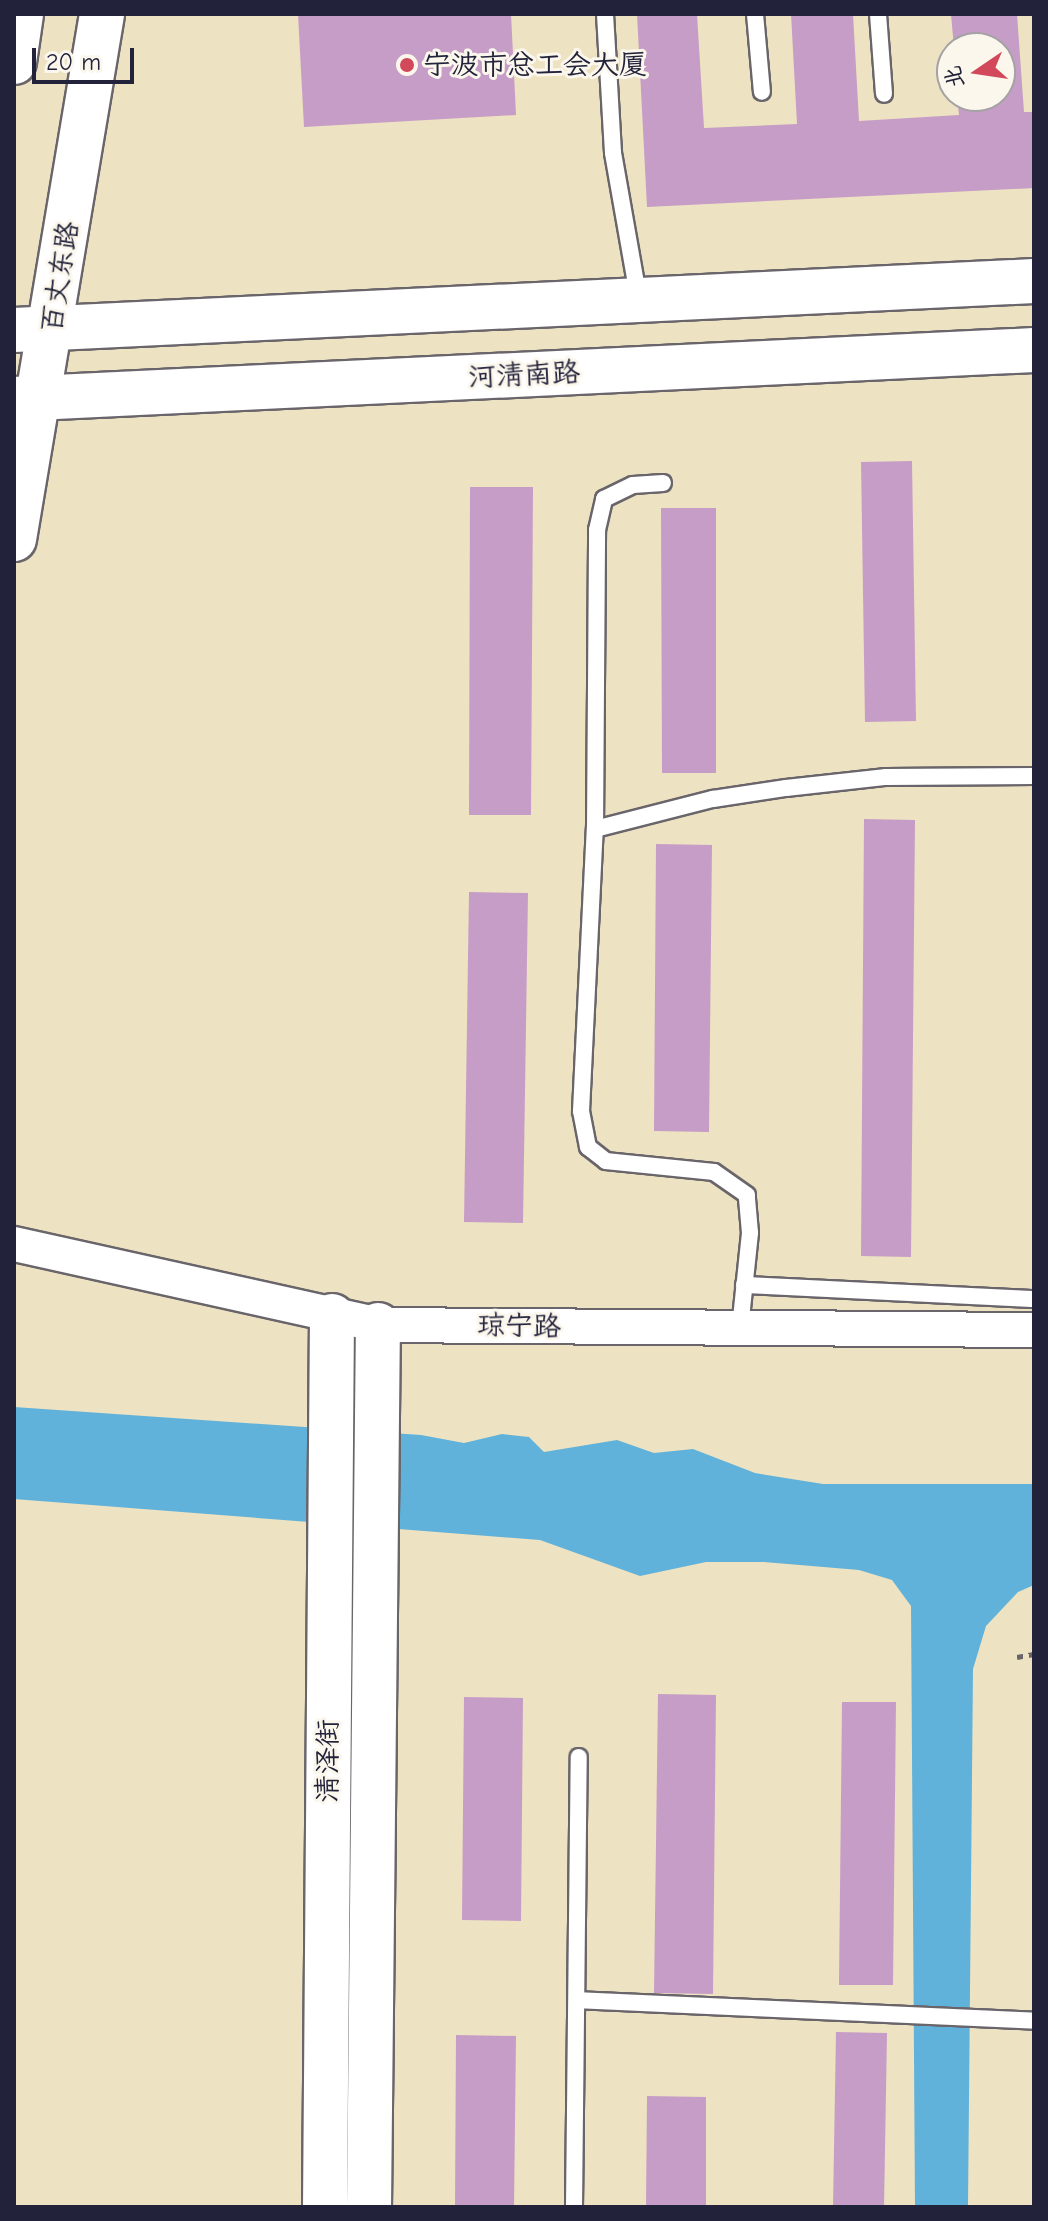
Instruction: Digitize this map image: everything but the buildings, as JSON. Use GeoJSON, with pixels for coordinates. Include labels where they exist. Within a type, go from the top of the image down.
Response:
{"type":"FeatureCollection","features":[{"type":"Feature","properties":{"kind":"main road"},"geometry":{"type":"LineString","coordinates":[[14,62],[21,14]]}},
{"type":"Feature","properties":{"kind":"main road","name":"百丈东路"},"geometry":{"type":"LineString","coordinates":[[14,539],[33,329],[102,14]]}},
{"type":"Feature","properties":{"kind":"main road"},"geometry":{"type":"LineString","coordinates":[[33,329],[1034,281]]}},
{"type":"Feature","properties":{"kind":"main road","name":"河清南路"},"geometry":{"type":"LineString","coordinates":[[28,399],[1034,350]]}},
{"type":"Feature","properties":{"kind":"main road","name":"清泽街"},"geometry":{"type":"LineString","coordinates":[[325,2207],[332,1316]]}},
{"type":"Feature","properties":{"kind":"main road","name":"清泽街"},"geometry":{"type":"LineString","coordinates":[[369,2207],[378,1325]]}},
{"type":"Feature","properties":{"kind":"street","name":"琼宁路"},"geometry":{"type":"LineString","coordinates":[[14,1244],[378,1325],[1034,1330]]}},
{"type":"Feature","properties":{"kind":"lane"},"geometry":{"type":"LineString","coordinates":[[605,14],[613,153],[639,301]]}},
{"type":"Feature","properties":{"kind":"lane"},"geometry":{"type":"LineString","coordinates":[[755,14],[762,92]]}},
{"type":"Feature","properties":{"kind":"lane"},"geometry":{"type":"LineString","coordinates":[[878,14],[884,94]]}},
{"type":"Feature","properties":{"kind":"lane"},"geometry":{"type":"LineString","coordinates":[[663,483],[633,485],[604,499],[597,530],[595,829],[581,1111],[588,1147],[606,1161],[714,1172],[747,1195],[750,1233],[740,1328]]}},
{"type":"Feature","properties":{"kind":"lane"},"geometry":{"type":"LineString","coordinates":[[595,829],[713,799],[786,788],[886,777],[1034,776]]}},
{"type":"Feature","properties":{"kind":"lane"},"geometry":{"type":"LineString","coordinates":[[744,1285],[1034,1299]]}},
{"type":"Feature","properties":{"kind":"lane"},"geometry":{"type":"LineString","coordinates":[[574,2207],[579,1757]]}},
{"type":"Feature","properties":{"kind":"lane"},"geometry":{"type":"LineString","coordinates":[[577,2000],[1034,2021]]}},
{"type":"Feature","properties":{"kind":"path"},"geometry":{"type":"LineString","coordinates":[[1017,1657],[1034,1654]]}},
{"type":"Feature","properties":{"kind":"water"},"geometry":{"type":"Polygon","coordinates":[[[14,1407],[421,1435],[464,1443],[502,1434],[529,1437],[544,1452],[617,1440],[654,1453],[693,1449],[755,1473],[823,1484],[1034,1484],[1034,1585],[1018,1592],[986,1626],[973,1669],[968,2207],[915,2207],[911,1606],[892,1580],[859,1570],[764,1562],[706,1562],[640,1576],[540,1540],[14,1499],[14,1407]]]}},
{"type":"Feature","properties":{"kind":"place","name":"宁波市总工会大厦"},"geometry":{"type":"Point","coordinates":[407,65]}}]}
